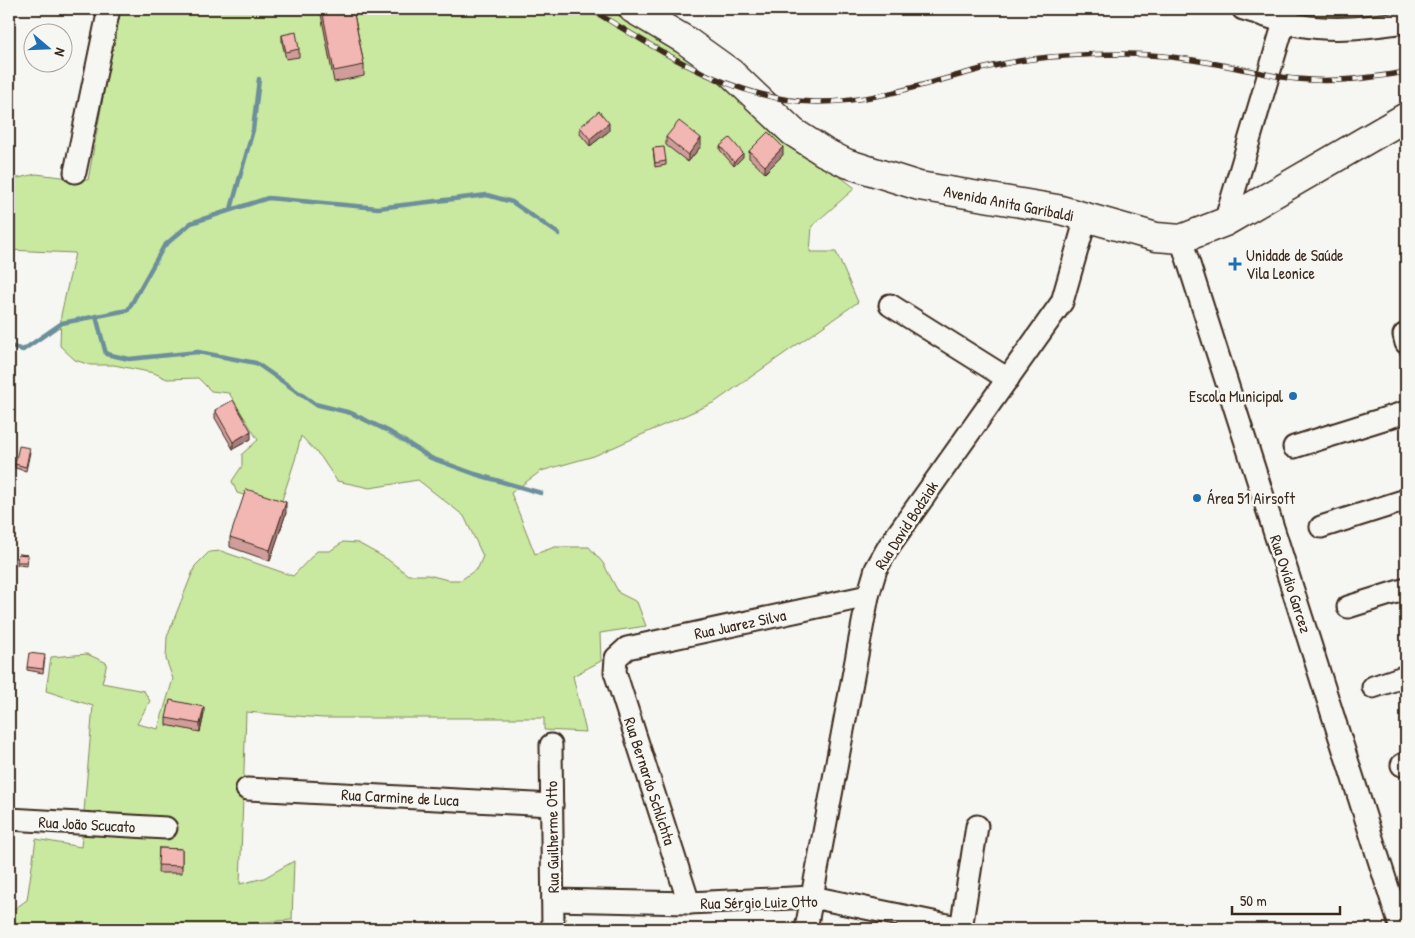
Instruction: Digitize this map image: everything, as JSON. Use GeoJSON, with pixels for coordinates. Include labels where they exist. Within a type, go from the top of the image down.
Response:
{"type":"FeatureCollection","features":[{"type":"Feature","properties":{"kind":"main road","name":"Avenida Anita Garibaldi"},"geometry":{"type":"LineString","coordinates":[[634,9],[685,40],[731,73],[799,136],[846,163],[919,186],[1031,204],[1142,234],[1181,239],[1226,222],[1406,118]]}},
{"type":"Feature","properties":{"kind":"street"},"geometry":{"type":"LineString","coordinates":[[75,172],[109,9]]}},
{"type":"Feature","properties":{"kind":"street"},"geometry":{"type":"LineString","coordinates":[[1242,9],[1286,15],[1340,29],[1406,22]]}},
{"type":"Feature","properties":{"kind":"street"},"geometry":{"type":"LineString","coordinates":[[1226,222],[1286,15]]}},
{"type":"Feature","properties":{"kind":"street","name":"Rua David Bodziak"},"geometry":{"type":"LineString","coordinates":[[806,929],[868,596],[882,556],[1062,302],[1086,218]]}},
{"type":"Feature","properties":{"kind":"street","name":"Rua Ovídio Garcez"},"geometry":{"type":"LineString","coordinates":[[1181,239],[1401,929]]}},
{"type":"Feature","properties":{"kind":"street"},"geometry":{"type":"LineString","coordinates":[[890,305],[1008,379]]}},
{"type":"Feature","properties":{"kind":"street"},"geometry":{"type":"LineString","coordinates":[[1294,447],[1406,412]]}},
{"type":"Feature","properties":{"kind":"street"},"geometry":{"type":"LineString","coordinates":[[1322,527],[1406,500]]}},
{"type":"Feature","properties":{"kind":"street"},"geometry":{"type":"LineString","coordinates":[[1348,607],[1406,589]]}},
{"type":"Feature","properties":{"kind":"street","name":"Rua Juarez Silva"},"geometry":{"type":"LineString","coordinates":[[616,658],[627,648],[868,596]]}},
{"type":"Feature","properties":{"kind":"street","name":"Rua Bernardo Schlichta"},"geometry":{"type":"LineString","coordinates":[[616,658],[615,672],[689,903]]}},
{"type":"Feature","properties":{"kind":"street"},"geometry":{"type":"LineString","coordinates":[[1373,687],[1406,676]]}},
{"type":"Feature","properties":{"kind":"street","name":"Rua Guilherme Otto"},"geometry":{"type":"LineString","coordinates":[[551,745],[553,929]]}},
{"type":"Feature","properties":{"kind":"street","name":"Rua Carmine de Luca"},"geometry":{"type":"LineString","coordinates":[[247,789],[552,805]]}},
{"type":"Feature","properties":{"kind":"street","name":"Rua João Scucato"},"geometry":{"type":"LineString","coordinates":[[9,819],[166,828]]}},
{"type":"Feature","properties":{"kind":"street"},"geometry":{"type":"LineString","coordinates":[[961,929],[977,826]]}},
{"type":"Feature","properties":{"kind":"street","name":"Rua Sérgio Luiz Otto"},"geometry":{"type":"LineString","coordinates":[[553,900],[689,903],[812,897],[961,929]]}},
{"type":"Feature","properties":{"kind":"green space"},"geometry":{"type":"Polygon","coordinates":[[[119,9],[608,9],[709,69],[807,151],[855,188],[812,226],[810,252],[836,252],[858,302],[715,402],[594,456],[541,471],[511,493],[535,554],[555,547],[589,547],[603,563],[619,593],[637,602],[646,626],[600,633],[601,661],[573,676],[586,732],[544,730],[544,718],[323,718],[246,712],[240,884],[264,878],[294,861],[292,920],[247,923],[246,929],[9,929],[10,912],[27,900],[36,839],[81,847],[93,706],[46,691],[51,657],[87,654],[107,663],[102,683],[144,691],[150,701],[137,724],[158,729],[173,679],[166,659],[167,637],[195,566],[209,552],[221,551],[293,576],[317,551],[330,551],[343,542],[358,543],[387,559],[408,575],[428,575],[448,580],[461,580],[478,568],[483,556],[464,516],[418,480],[370,488],[337,481],[321,457],[301,436],[280,506],[237,493],[232,481],[242,466],[242,454],[258,440],[229,393],[211,391],[198,378],[167,379],[154,373],[114,365],[90,365],[75,360],[60,346],[61,315],[75,253],[9,250],[9,180],[36,174],[88,180],[119,9]]]}},
{"type":"Feature","properties":{"kind":"green space"},"geometry":{"type":"Polygon","coordinates":[[[1302,9],[1406,9],[1406,14],[1330,19],[1300,15],[1302,9]]]}},
{"type":"Feature","properties":{"kind":"building"},"geometry":{"type":"Polygon","coordinates":[[[322,9],[353,9],[364,65],[334,71],[322,9]]]}},
{"type":"Feature","properties":{"kind":"building"},"geometry":{"type":"Polygon","coordinates":[[[296,32],[299,49],[286,52],[282,35],[296,32]]]}},
{"type":"Feature","properties":{"kind":"building"},"geometry":{"type":"Polygon","coordinates":[[[599,111],[609,123],[590,139],[580,127],[599,111]]]}},
{"type":"Feature","properties":{"kind":"building"},"geometry":{"type":"Polygon","coordinates":[[[679,121],[701,138],[688,155],[666,137],[679,121]]]}},
{"type":"Feature","properties":{"kind":"building"},"geometry":{"type":"Polygon","coordinates":[[[768,132],[783,147],[765,166],[749,151],[768,132]]]}},
{"type":"Feature","properties":{"kind":"building"},"geometry":{"type":"Polygon","coordinates":[[[730,138],[743,153],[734,162],[720,146],[730,138]]]}},
{"type":"Feature","properties":{"kind":"building"},"geometry":{"type":"Polygon","coordinates":[[[664,147],[666,161],[655,163],[653,148],[664,147]]]}},
{"type":"Feature","properties":{"kind":"building"},"geometry":{"type":"Polygon","coordinates":[[[233,400],[251,431],[233,442],[215,410],[233,400]]]}},
{"type":"Feature","properties":{"kind":"building"},"geometry":{"type":"Polygon","coordinates":[[[19,446],[30,448],[26,467],[15,464],[19,446]]]}},
{"type":"Feature","properties":{"kind":"building"},"geometry":{"type":"Polygon","coordinates":[[[246,489],[286,502],[270,550],[230,537],[246,489]]]}},
{"type":"Feature","properties":{"kind":"building"},"geometry":{"type":"Polygon","coordinates":[[[18,554],[28,555],[27,562],[17,562],[18,554]]]}},
{"type":"Feature","properties":{"kind":"building"},"geometry":{"type":"Polygon","coordinates":[[[29,653],[45,655],[43,669],[27,667],[29,653]]]}},
{"type":"Feature","properties":{"kind":"building"},"geometry":{"type":"Polygon","coordinates":[[[170,700],[204,707],[200,724],[166,718],[170,700]]]}},
{"type":"Feature","properties":{"kind":"building"},"geometry":{"type":"Polygon","coordinates":[[[159,848],[182,849],[182,866],[158,865],[159,848]]]}},
{"type":"Feature","properties":{"kind":"waterway"},"geometry":{"type":"LineString","coordinates":[[231,209],[253,130],[259,79]]}},
{"type":"Feature","properties":{"kind":"waterway"},"geometry":{"type":"LineString","coordinates":[[9,346],[23,350],[62,323],[128,310],[164,246],[191,223],[268,198],[378,208],[487,195],[512,202],[559,234]]}},
{"type":"Feature","properties":{"kind":"waterway"},"geometry":{"type":"LineString","coordinates":[[96,316],[106,354],[129,359],[198,352],[256,363],[315,404],[351,413],[388,431],[431,458],[475,474],[541,493]]}},
{"type":"Feature","properties":{"kind":"railway"},"geometry":{"type":"LineString","coordinates":[[590,9],[669,56],[726,83],[755,93],[815,102],[862,99],[998,65],[1029,59],[1077,55],[1140,54],[1169,57],[1213,63],[1283,77],[1311,80],[1352,79],[1406,72]]}},
{"type":"Feature","properties":{"kind":"place","name":"Unidade de Saúde Vila Leonice"},"geometry":{"type":"Point","coordinates":[1235,264]}},
{"type":"Feature","properties":{"kind":"place","name":"Escola Municipal"},"geometry":{"type":"Point","coordinates":[1293,396]}},
{"type":"Feature","properties":{"kind":"place","name":"Área 51 Airsoft"},"geometry":{"type":"Point","coordinates":[1197,498]}}]}
